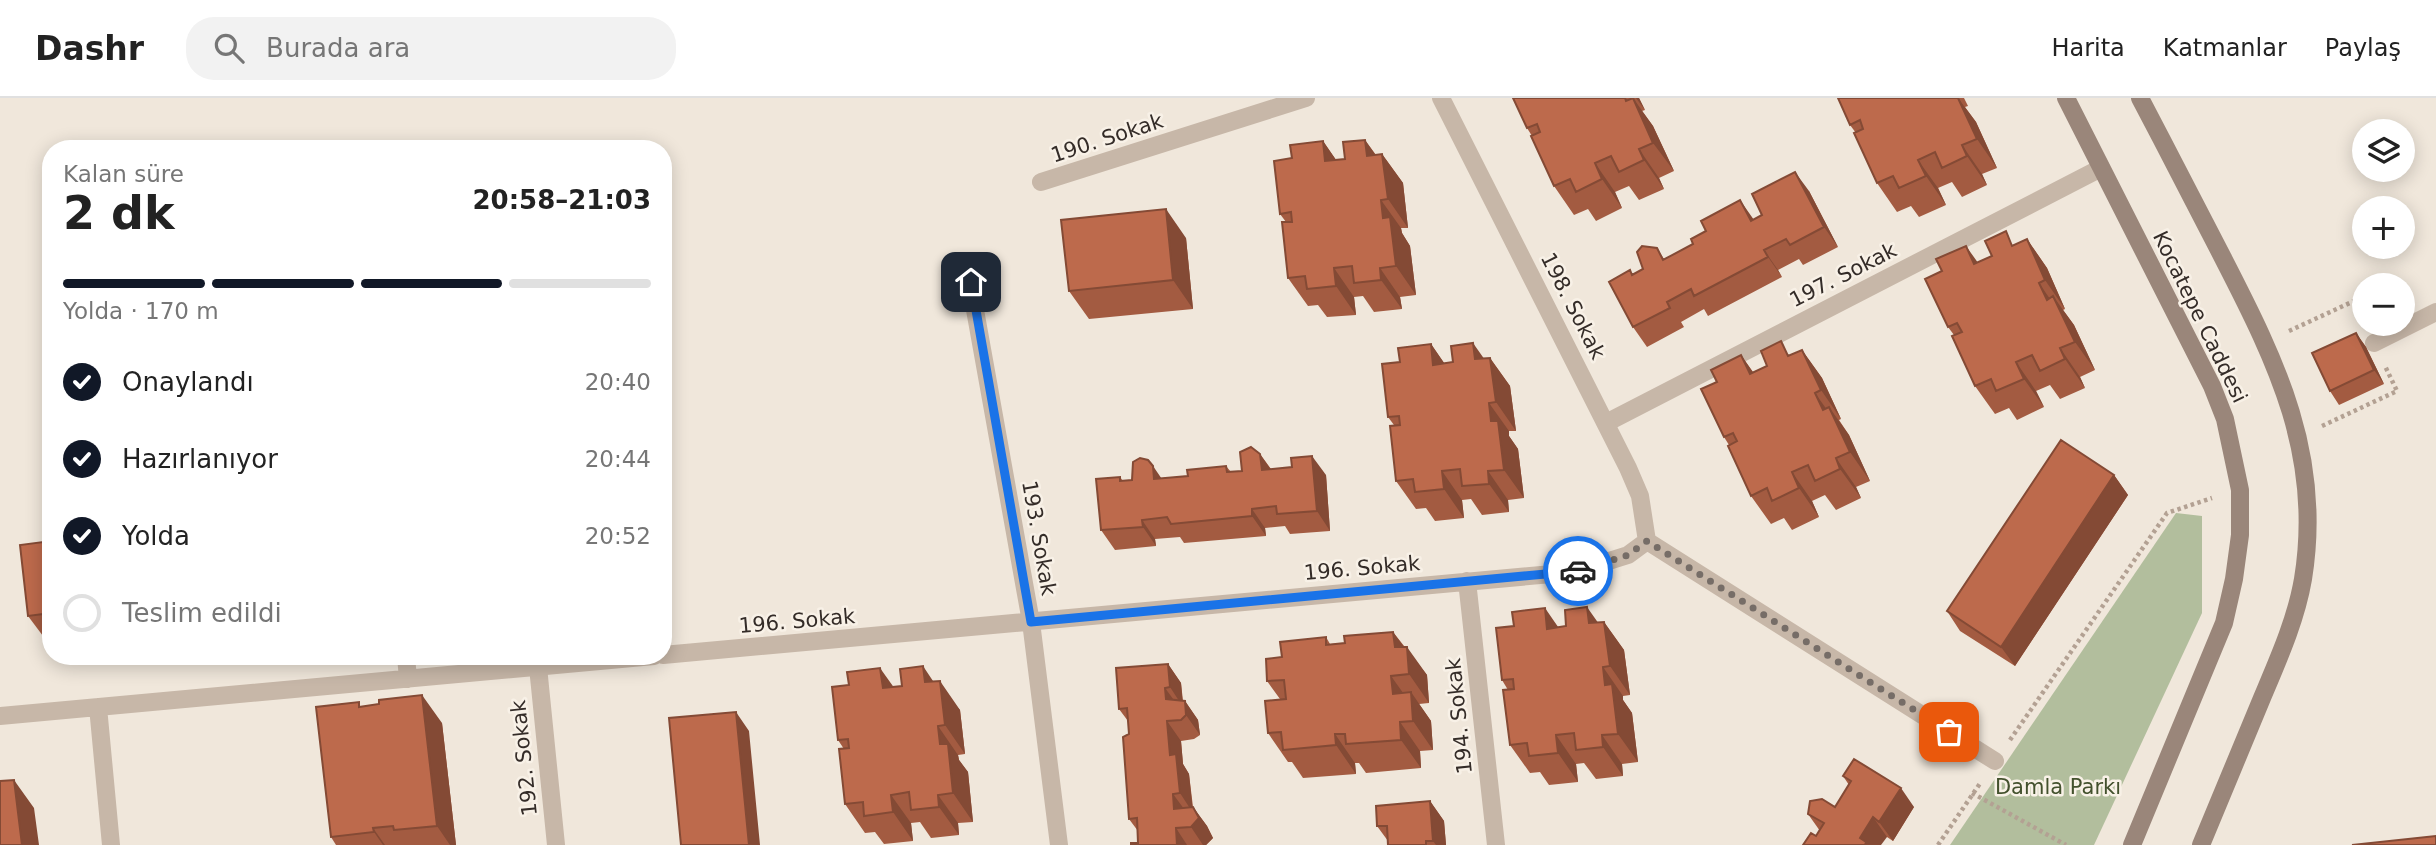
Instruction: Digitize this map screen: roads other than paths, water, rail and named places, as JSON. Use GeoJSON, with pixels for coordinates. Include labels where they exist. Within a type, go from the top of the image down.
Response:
{"type":"FeatureCollection","features":[{"type":"Feature","properties":{"kind":"main road","name":"Kocatepe Caddesi"},"geometry":{"type":"LineString","coordinates":[[2066,98],[2212,386],[2225,419],[2240,490],[2240,535],[2224,623],[2132,845]]}},
{"type":"Feature","properties":{"kind":"main road"},"geometry":{"type":"LineString","coordinates":[[2140,98],[2266,341],[2286,390],[2299,437],[2308,533],[2302,581],[2286,641],[2201,845]]}},
{"type":"Feature","properties":{"kind":"street","name":"190. Sokak"},"geometry":{"type":"LineString","coordinates":[[1041,183],[1306,98]]}},
{"type":"Feature","properties":{"kind":"street","name":"198. Sokak"},"geometry":{"type":"LineString","coordinates":[[1441,98],[1606,423],[1640,496],[1647,541]]}},
{"type":"Feature","properties":{"kind":"street","name":"197. Sokak"},"geometry":{"type":"LineString","coordinates":[[1606,423],[2101,168]]}},
{"type":"Feature","properties":{"kind":"street","name":"193. Sokak"},"geometry":{"type":"LineString","coordinates":[[971,282],[1031,622],[1059,845]]}},
{"type":"Feature","properties":{"kind":"street"},"geometry":{"type":"LineString","coordinates":[[2374,343],[2436,312]]}},
{"type":"Feature","properties":{"kind":"street","name":"196. Sokak"},"geometry":{"type":"LineString","coordinates":[[672,654],[1574,572],[1628,555],[1647,541]]}},
{"type":"Feature","properties":{"kind":"street"},"geometry":{"type":"LineString","coordinates":[[1647,541],[1995,761]]}},
{"type":"Feature","properties":{"kind":"street","name":"194. Sokak"},"geometry":{"type":"LineString","coordinates":[[1466,581],[1496,845]]}},
{"type":"Feature","properties":{"kind":"street"},"geometry":{"type":"LineString","coordinates":[[407,665],[408,679]]}},
{"type":"Feature","properties":{"kind":"street"},"geometry":{"type":"LineString","coordinates":[[0,716],[559,665]]}},
{"type":"Feature","properties":{"kind":"street","name":"192. Sokak"},"geometry":{"type":"LineString","coordinates":[[538,667],[555,845]]}},
{"type":"Feature","properties":{"kind":"street"},"geometry":{"type":"LineString","coordinates":[[98,707],[111,845]]}},
{"type":"Feature","properties":{"kind":"park label","name":"Damla Parkı"},"geometry":{"type":"Point","coordinates":[2058,787]}}]}
